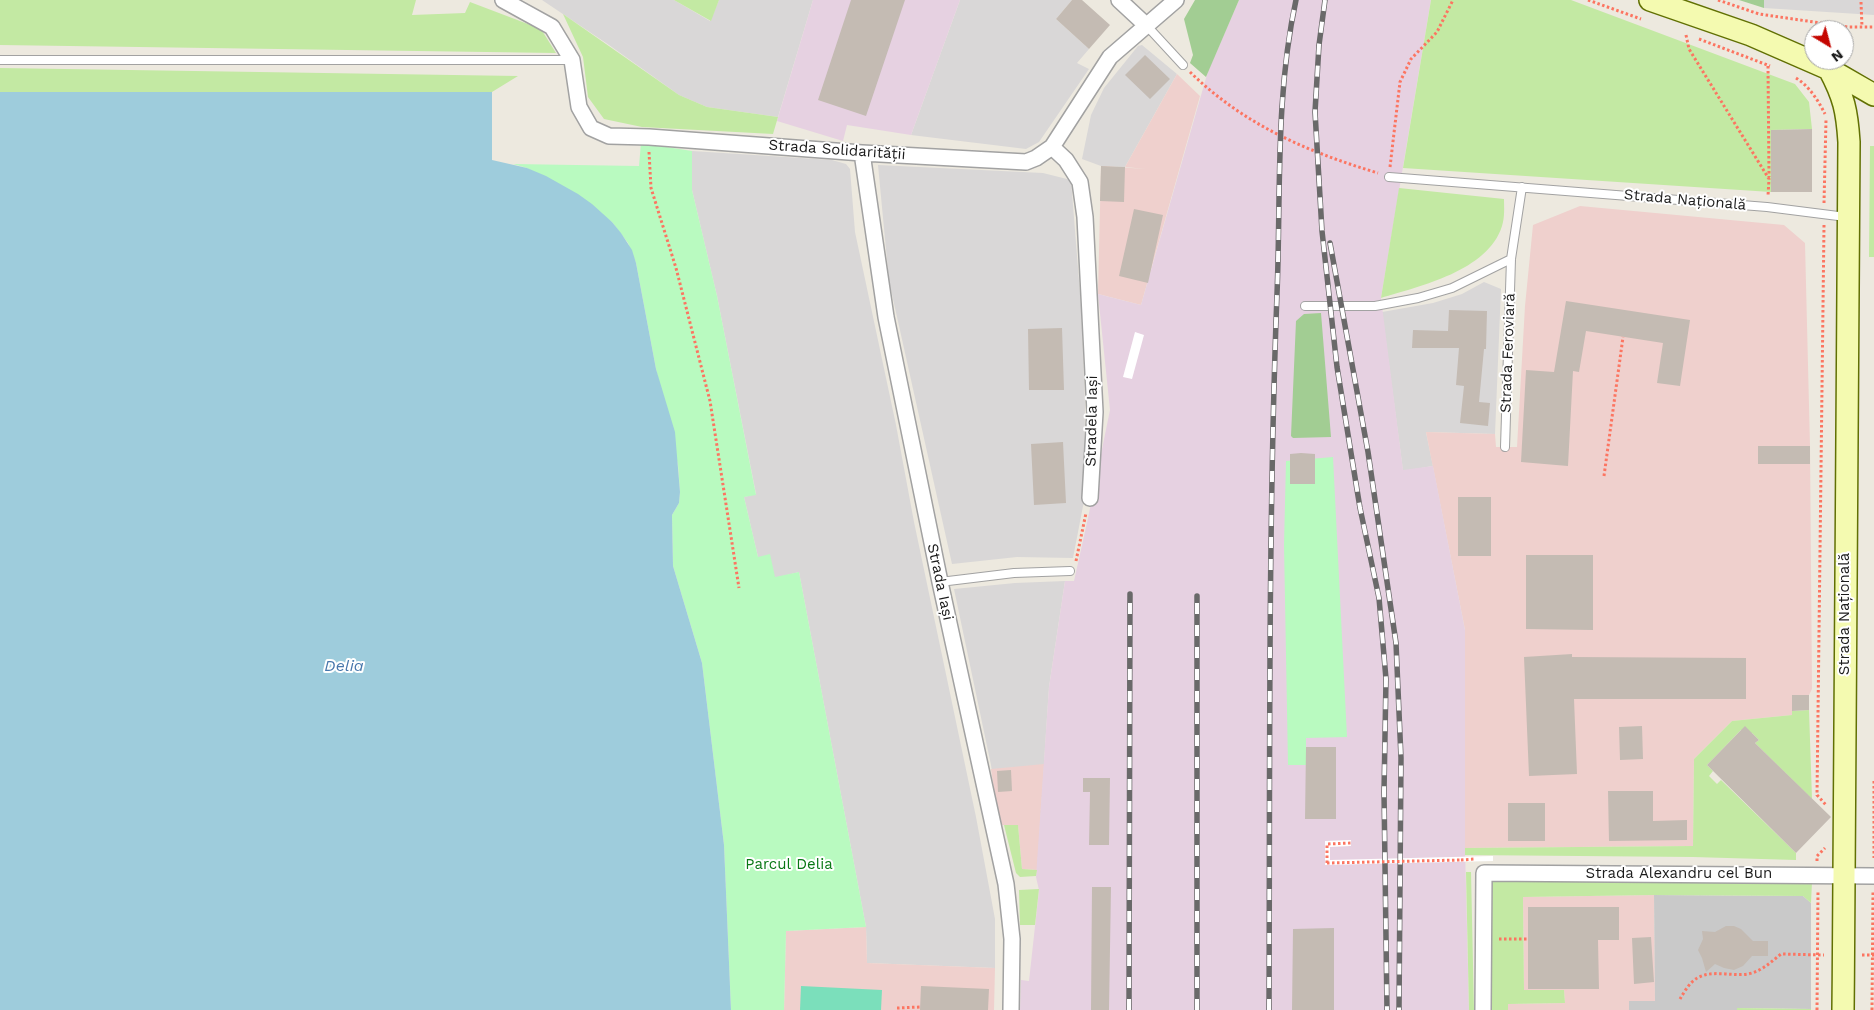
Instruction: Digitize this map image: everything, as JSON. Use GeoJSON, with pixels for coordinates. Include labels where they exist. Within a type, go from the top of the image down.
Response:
{"type":"FeatureCollection","features":[{"type":"Feature","properties":{"kind":"street","name":"Strada Solidarității"},"geometry":{"type":"LineString","coordinates":[[503,0],[552,27],[572,60],[579,107],[591,128],[609,136],[649,136],[862,153],[1026,162],[1036,158],[1052,147],[1110,57],[1176,0]]}},
{"type":"Feature","properties":{"kind":"street"},"geometry":{"type":"LineString","coordinates":[[1119,0],[1147,26]]}},
{"type":"Feature","properties":{"kind":"street"},"geometry":{"type":"LineString","coordinates":[[1646,10],[1751,35],[1804,58]]}},
{"type":"Feature","properties":{"kind":"street","name":"Strada Națională"},"geometry":{"type":"LineString","coordinates":[[1830,70],[1841,92],[1847,112],[1849,142],[1845,482],[1843,1010]]}},
{"type":"Feature","properties":{"kind":"street"},"geometry":{"type":"LineString","coordinates":[[1831,70],[1874,95]]}},
{"type":"Feature","properties":{"kind":"street","name":"Stradela Iași"},"geometry":{"type":"LineString","coordinates":[[1052,147],[1066,160],[1080,182],[1085,217],[1095,412],[1090,498]]}},
{"type":"Feature","properties":{"kind":"street","name":"Strada Iași"},"geometry":{"type":"LineString","coordinates":[[862,153],[886,317],[940,582],[1006,884],[1012,939],[1011,1010]]}},
{"type":"Feature","properties":{"kind":"street","name":"Strada Alexandru cel Bun"},"geometry":{"type":"LineString","coordinates":[[1484,939],[1484,873],[1874,876]]}},
{"type":"Feature","properties":{"kind":"street"},"geometry":{"type":"LineString","coordinates":[[1483,1010],[1484,939]]}},
{"type":"Feature","properties":{"kind":"lane"},"geometry":{"type":"LineString","coordinates":[[1147,26],[1183,65]]}},
{"type":"Feature","properties":{"kind":"lane"},"geometry":{"type":"LineString","coordinates":[[0,60],[572,60]]}},
{"type":"Feature","properties":{"kind":"lane"},"geometry":{"type":"LineString","coordinates":[[1389,177],[1522,187]]}},
{"type":"Feature","properties":{"kind":"lane","name":"Strada Națională"},"geometry":{"type":"LineString","coordinates":[[1522,187],[1767,207],[1848,217]]}},
{"type":"Feature","properties":{"kind":"lane","name":"Strada Feroviară"},"geometry":{"type":"LineString","coordinates":[[1505,447],[1511,259],[1522,187]]}},
{"type":"Feature","properties":{"kind":"lane"},"geometry":{"type":"LineString","coordinates":[[1305,306],[1375,306],[1418,298],[1452,288],[1511,259]]}},
{"type":"Feature","properties":{"kind":"lane"},"geometry":{"type":"LineString","coordinates":[[940,582],[1014,573],[1070,571]]}},
{"type":"Feature","properties":{"kind":"path"},"geometry":{"type":"LineString","coordinates":[[1183,65],[1210,91],[1264,128],[1340,162],[1389,177],[1400,82],[1411,59],[1437,32],[1453,0]]}},
{"type":"Feature","properties":{"kind":"path"},"geometry":{"type":"LineString","coordinates":[[1588,0],[1646,10]]}},
{"type":"Feature","properties":{"kind":"path"},"geometry":{"type":"LineString","coordinates":[[1718,0],[1759,14],[1848,28],[1874,27]]}},
{"type":"Feature","properties":{"kind":"path"},"geometry":{"type":"LineString","coordinates":[[1861,2],[1862,27]]}},
{"type":"Feature","properties":{"kind":"path"},"geometry":{"type":"LineString","coordinates":[[1677,32],[1776,69]]}},
{"type":"Feature","properties":{"kind":"path"},"geometry":{"type":"LineString","coordinates":[[1686,35],[1689,48],[1769,179]]}},
{"type":"Feature","properties":{"kind":"path"},"geometry":{"type":"LineString","coordinates":[[1767,207],[1769,179],[1768,66]]}},
{"type":"Feature","properties":{"kind":"path"},"geometry":{"type":"LineString","coordinates":[[1791,76],[1799,79],[1807,87],[1819,101],[1826,115],[1817,795],[1828,807]]}},
{"type":"Feature","properties":{"kind":"path"},"geometry":{"type":"LineString","coordinates":[[649,136],[651,188],[676,268],[710,401],[739,588]]}},
{"type":"Feature","properties":{"kind":"path"},"geometry":{"type":"LineString","coordinates":[[1604,476],[1623,337]]}},
{"type":"Feature","properties":{"kind":"path"},"geometry":{"type":"LineString","coordinates":[[1070,571],[1075,565],[1090,498]]}},
{"type":"Feature","properties":{"kind":"path"},"geometry":{"type":"LineString","coordinates":[[1874,781],[1874,858]]}},
{"type":"Feature","properties":{"kind":"path"},"geometry":{"type":"LineString","coordinates":[[1351,844],[1327,844],[1328,863],[1461,860]]}},
{"type":"Feature","properties":{"kind":"path"},"geometry":{"type":"LineString","coordinates":[[1818,867],[1817,856],[1827,846]]}},
{"type":"Feature","properties":{"kind":"path"},"geometry":{"type":"LineString","coordinates":[[1817,1010],[1818,886]]}},
{"type":"Feature","properties":{"kind":"path"},"geometry":{"type":"LineString","coordinates":[[1872,1010],[1874,888]]}},
{"type":"Feature","properties":{"kind":"path"},"geometry":{"type":"LineString","coordinates":[[1484,939],[1528,939]]}},
{"type":"Feature","properties":{"kind":"path"},"geometry":{"type":"LineString","coordinates":[[1680,999],[1691,982],[1713,973],[1734,975],[1749,973],[1766,966],[1782,954],[1824,955]]}},
{"type":"Feature","properties":{"kind":"path"},"geometry":{"type":"LineString","coordinates":[[1862,955],[1873,955]]}},
{"type":"Feature","properties":{"kind":"path"},"geometry":{"type":"LineString","coordinates":[[897,1008],[920,1007]]}},
{"type":"Feature","properties":{"kind":"shaded area"},"geometry":{"type":"Polygon","coordinates":[[[542,0],[674,0],[710,21],[719,0],[813,0],[778,117],[707,107],[679,95],[542,0]]]}},
{"type":"Feature","properties":{"kind":"shaded area"},"geometry":{"type":"Polygon","coordinates":[[[813,0],[960,0],[911,135],[847,125],[843,141],[777,121],[813,0]]]}},
{"type":"Feature","properties":{"kind":"shaded area"},"geometry":{"type":"Polygon","coordinates":[[[960,0],[1072,0],[1056,19],[1089,49],[1077,63],[1089,69],[1039,142],[1026,149],[911,135],[960,0]]]}},
{"type":"Feature","properties":{"kind":"shaded area"},"geometry":{"type":"Polygon","coordinates":[[[1239,0],[1431,0],[1381,298],[1403,470],[1433,466],[1465,630],[1465,848],[1469,1010],[1020,1010],[1021,980],[1029,981],[1039,890],[1036,877],[1049,687],[1065,581],[1074,581],[1110,410],[1098,294],[1141,305],[1208,71],[1239,0]]]}},
{"type":"Feature","properties":{"kind":"shaded area"},"geometry":{"type":"Polygon","coordinates":[[[1764,0],[1874,0],[1874,15],[1764,8],[1764,0]]]}},
{"type":"Feature","properties":{"kind":"shaded area"},"geometry":{"type":"Polygon","coordinates":[[[1142,45],[1177,74],[1125,167],[1101,166],[1082,159],[1091,115],[1104,88],[1138,46],[1142,45]]]}},
{"type":"Feature","properties":{"kind":"shaded area"},"geometry":{"type":"Polygon","coordinates":[[[1177,74],[1200,96],[1141,305],[1098,294],[1101,166],[1146,169],[1125,167],[1177,74]]]}},
{"type":"Feature","properties":{"kind":"shaded area"},"geometry":{"type":"Polygon","coordinates":[[[692,151],[832,160],[846,164],[850,169],[855,232],[976,817],[995,919],[995,968],[867,963],[866,927],[799,572],[775,578],[758,557],[744,497],[756,494],[717,296],[692,190],[692,151]]]}},
{"type":"Feature","properties":{"kind":"shaded area"},"geometry":{"type":"Polygon","coordinates":[[[878,165],[1043,173],[1071,180],[1081,306],[1085,403],[1084,501],[1073,558],[1017,557],[952,564],[889,281],[878,165]]]}},
{"type":"Feature","properties":{"kind":"shaded area"},"geometry":{"type":"Polygon","coordinates":[[[1580,206],[1784,225],[1805,243],[1810,446],[1812,689],[1809,695],[1792,696],[1792,715],[1732,721],[1694,759],[1693,846],[1465,848],[1465,630],[1426,432],[1495,434],[1496,447],[1517,447],[1525,306],[1533,225],[1580,206]]]}},
{"type":"Feature","properties":{"kind":"shaded area"},"geometry":{"type":"Polygon","coordinates":[[[1484,282],[1501,289],[1495,434],[1426,432],[1433,466],[1403,471],[1382,312],[1433,303],[1462,294],[1484,282]]]}},
{"type":"Feature","properties":{"kind":"shaded area"},"geometry":{"type":"Polygon","coordinates":[[[1065,581],[1049,687],[1037,870],[1018,825],[999,825],[991,765],[954,589],[1015,583],[1065,581]]]}},
{"type":"Feature","properties":{"kind":"shaded area"},"geometry":{"type":"Polygon","coordinates":[[[1044,764],[1037,870],[1022,869],[1018,825],[999,825],[991,769],[1044,764]]]}},
{"type":"Feature","properties":{"kind":"shaded area"},"geometry":{"type":"Polygon","coordinates":[[[1654,895],[1655,1001],[1629,1001],[1629,1010],[1508,1010],[1508,1004],[1565,1003],[1564,990],[1524,991],[1523,897],[1654,895]]]}},
{"type":"Feature","properties":{"kind":"shaded area"},"geometry":{"type":"Polygon","coordinates":[[[1654,895],[1803,896],[1811,903],[1811,1009],[1629,1010],[1629,1001],[1655,1001],[1654,895]]]}},
{"type":"Feature","properties":{"kind":"shaded area"},"geometry":{"type":"Polygon","coordinates":[[[866,927],[867,963],[995,968],[994,1010],[784,1010],[786,931],[866,927]]]}},
{"type":"Feature","properties":{"kind":"green space"},"geometry":{"type":"Polygon","coordinates":[[[0,0],[416,0],[412,15],[465,13],[470,2],[541,29],[556,53],[0,45],[0,0]]]}},
{"type":"Feature","properties":{"kind":"green space"},"geometry":{"type":"Polygon","coordinates":[[[674,0],[719,0],[711,21],[674,0]]]}},
{"type":"Feature","properties":{"kind":"green space"},"geometry":{"type":"Polygon","coordinates":[[[1195,0],[1239,0],[1206,77],[1190,63],[1193,55],[1184,19],[1195,0]]]}},
{"type":"Feature","properties":{"kind":"green space"},"geometry":{"type":"Polygon","coordinates":[[[1431,0],[1571,0],[1795,84],[1809,102],[1812,129],[1771,130],[1771,192],[1403,168],[1431,0]]]}},
{"type":"Feature","properties":{"kind":"green space"},"geometry":{"type":"Polygon","coordinates":[[[1739,0],[1764,0],[1764,8],[1739,0]]]}},
{"type":"Feature","properties":{"kind":"green space"},"geometry":{"type":"Polygon","coordinates":[[[563,14],[679,95],[707,107],[778,117],[773,134],[642,127],[604,119],[588,97],[583,57],[563,14]]]}},
{"type":"Feature","properties":{"kind":"green space"},"geometry":{"type":"Polygon","coordinates":[[[0,68],[518,76],[492,92],[0,92],[0,68]]]}},
{"type":"Feature","properties":{"kind":"green space","name":"Parcul Delia"},"geometry":{"type":"Polygon","coordinates":[[[641,143],[692,151],[692,190],[717,296],[756,495],[744,497],[758,557],[770,554],[775,577],[799,572],[866,927],[786,931],[784,1010],[731,1010],[724,845],[702,663],[673,566],[672,515],[679,503],[678,465],[656,369],[636,263],[628,243],[612,222],[527,168],[513,164],[639,166],[641,143]]]}},
{"type":"Feature","properties":{"kind":"green space"},"geometry":{"type":"Polygon","coordinates":[[[1870,146],[1874,146],[1874,257],[1869,257],[1870,146]]]}},
{"type":"Feature","properties":{"kind":"green space"},"geometry":{"type":"Polygon","coordinates":[[[1399,188],[1504,199],[1504,219],[1494,242],[1483,255],[1468,265],[1433,282],[1381,298],[1399,188]]]}},
{"type":"Feature","properties":{"kind":"green space"},"geometry":{"type":"Polygon","coordinates":[[[1321,313],[1331,437],[1293,438],[1291,436],[1296,321],[1304,314],[1321,313]]]}},
{"type":"Feature","properties":{"kind":"green space"},"geometry":{"type":"Polygon","coordinates":[[[1333,457],[1347,737],[1306,738],[1306,765],[1288,765],[1284,545],[1286,461],[1333,457]]]}},
{"type":"Feature","properties":{"kind":"green space"},"geometry":{"type":"Polygon","coordinates":[[[1809,710],[1812,799],[1755,743],[1759,740],[1752,733],[1748,737],[1741,730],[1707,765],[1713,771],[1709,776],[1717,784],[1721,780],[1796,853],[1796,860],[1465,855],[1465,848],[1693,846],[1694,759],[1732,721],[1792,715],[1792,711],[1809,710]]]}},
{"type":"Feature","properties":{"kind":"green space"},"geometry":{"type":"Polygon","coordinates":[[[1004,825],[1018,825],[1022,869],[1037,870],[1036,876],[1020,877],[1016,873],[1004,825]]]}},
{"type":"Feature","properties":{"kind":"green space"},"geometry":{"type":"Polygon","coordinates":[[[1466,872],[1471,872],[1474,1010],[1469,1010],[1466,872]]]}},
{"type":"Feature","properties":{"kind":"green space"},"geometry":{"type":"Polygon","coordinates":[[[1492,881],[1812,882],[1811,903],[1803,896],[1654,895],[1523,897],[1524,990],[1564,990],[1565,1003],[1508,1004],[1508,1010],[1491,1010],[1492,881]]]}},
{"type":"Feature","properties":{"kind":"green space"},"geometry":{"type":"Polygon","coordinates":[[[1039,889],[1035,925],[1020,925],[1019,890],[1039,889]]]}},
{"type":"Feature","properties":{"kind":"green space"},"geometry":{"type":"Polygon","coordinates":[[[801,986],[882,990],[881,1010],[800,1010],[801,986]]]}},
{"type":"Feature","properties":{"kind":"green space"},"geometry":{"type":"Polygon","coordinates":[[[1737,1008],[1811,1009],[1811,1010],[1737,1010],[1737,1008]]]}},
{"type":"Feature","properties":{"kind":"water","name":"Delia"},"geometry":{"type":"Polygon","coordinates":[[[0,92],[492,92],[492,160],[527,168],[546,176],[578,194],[612,222],[621,233],[632,250],[636,263],[656,369],[675,432],[680,492],[679,503],[672,515],[673,566],[702,663],[724,845],[731,1010],[0,1010],[0,92]]]}},
{"type":"Feature","properties":{"kind":"pier"},"geometry":{"type":"Polygon","coordinates":[[[1135,332],[1144,335],[1132,379],[1123,377],[1135,332]]]}},
{"type":"Feature","properties":{"kind":"pier"},"geometry":{"type":"Polygon","coordinates":[[[1351,840],[1351,846],[1330,847],[1330,860],[1493,856],[1493,861],[1325,865],[1325,841],[1351,840]]]}},
{"type":"Feature","properties":{"kind":"building"},"geometry":{"type":"Polygon","coordinates":[[[851,0],[905,0],[866,116],[818,100],[851,0]]]}},
{"type":"Feature","properties":{"kind":"building"},"geometry":{"type":"Polygon","coordinates":[[[1072,0],[1082,0],[1110,25],[1089,49],[1056,19],[1072,0]]]}},
{"type":"Feature","properties":{"kind":"building"},"geometry":{"type":"Polygon","coordinates":[[[1145,55],[1170,79],[1150,99],[1125,75],[1145,55]]]}},
{"type":"Feature","properties":{"kind":"building"},"geometry":{"type":"Polygon","coordinates":[[[1812,129],[1812,192],[1771,192],[1771,130],[1812,129]]]}},
{"type":"Feature","properties":{"kind":"building"},"geometry":{"type":"Polygon","coordinates":[[[1101,166],[1125,167],[1124,202],[1100,201],[1101,166]]]}},
{"type":"Feature","properties":{"kind":"building"},"geometry":{"type":"Polygon","coordinates":[[[1134,209],[1163,215],[1148,283],[1119,276],[1134,209]]]}},
{"type":"Feature","properties":{"kind":"building"},"geometry":{"type":"Polygon","coordinates":[[[1566,301],[1690,320],[1680,386],[1657,383],[1663,343],[1586,331],[1579,372],[1573,371],[1568,466],[1521,462],[1526,370],[1554,372],[1566,301]]]}},
{"type":"Feature","properties":{"kind":"building"},"geometry":{"type":"Polygon","coordinates":[[[1449,310],[1487,311],[1486,349],[1484,349],[1479,402],[1490,403],[1488,426],[1460,423],[1464,386],[1456,385],[1459,348],[1412,348],[1413,330],[1448,331],[1449,310]]]}},
{"type":"Feature","properties":{"kind":"building"},"geometry":{"type":"Polygon","coordinates":[[[1062,328],[1064,390],[1029,390],[1028,329],[1062,328]]]}},
{"type":"Feature","properties":{"kind":"building"},"geometry":{"type":"Polygon","coordinates":[[[1063,442],[1066,503],[1034,505],[1031,444],[1063,442]]]}},
{"type":"Feature","properties":{"kind":"building"},"geometry":{"type":"Polygon","coordinates":[[[1758,446],[1810,446],[1810,464],[1758,464],[1758,446]]]}},
{"type":"Feature","properties":{"kind":"building"},"geometry":{"type":"Polygon","coordinates":[[[1290,454],[1315,454],[1315,484],[1290,484],[1290,454]]]}},
{"type":"Feature","properties":{"kind":"building"},"geometry":{"type":"Polygon","coordinates":[[[1458,497],[1491,497],[1491,556],[1458,556],[1458,497]]]}},
{"type":"Feature","properties":{"kind":"building"},"geometry":{"type":"Polygon","coordinates":[[[1526,555],[1593,555],[1593,630],[1526,629],[1526,555]]]}},
{"type":"Feature","properties":{"kind":"building"},"geometry":{"type":"Polygon","coordinates":[[[1572,654],[1572,657],[1746,658],[1746,699],[1574,699],[1577,774],[1529,776],[1524,657],[1572,654]]]}},
{"type":"Feature","properties":{"kind":"building"},"geometry":{"type":"Polygon","coordinates":[[[1792,695],[1809,695],[1809,710],[1792,711],[1792,695]]]}},
{"type":"Feature","properties":{"kind":"building"},"geometry":{"type":"Polygon","coordinates":[[[1642,726],[1643,759],[1620,760],[1619,727],[1642,726]]]}},
{"type":"Feature","properties":{"kind":"building"},"geometry":{"type":"Polygon","coordinates":[[[1745,726],[1759,740],[1755,743],[1831,817],[1796,853],[1707,765],[1745,726]]]}},
{"type":"Feature","properties":{"kind":"building"},"geometry":{"type":"Polygon","coordinates":[[[1306,747],[1336,747],[1336,819],[1305,819],[1306,747]]]}},
{"type":"Feature","properties":{"kind":"building"},"geometry":{"type":"Polygon","coordinates":[[[1011,770],[1012,791],[998,792],[997,771],[1011,770]]]}},
{"type":"Feature","properties":{"kind":"building"},"geometry":{"type":"Polygon","coordinates":[[[1083,778],[1110,778],[1109,845],[1089,845],[1090,792],[1083,792],[1083,778]]]}},
{"type":"Feature","properties":{"kind":"building"},"geometry":{"type":"Polygon","coordinates":[[[1608,791],[1653,791],[1653,821],[1687,820],[1687,840],[1609,841],[1608,791]]]}},
{"type":"Feature","properties":{"kind":"building"},"geometry":{"type":"Polygon","coordinates":[[[1508,803],[1545,803],[1545,841],[1508,841],[1508,803]]]}},
{"type":"Feature","properties":{"kind":"building"},"geometry":{"type":"Polygon","coordinates":[[[1092,887],[1111,887],[1109,1010],[1091,1010],[1092,887]]]}},
{"type":"Feature","properties":{"kind":"building"},"geometry":{"type":"Polygon","coordinates":[[[1528,907],[1619,907],[1619,940],[1598,940],[1599,989],[1528,989],[1528,907]]]}},
{"type":"Feature","properties":{"kind":"building"},"geometry":{"type":"Polygon","coordinates":[[[1726,926],[1734,926],[1741,929],[1753,941],[1768,941],[1768,956],[1752,956],[1743,966],[1734,970],[1715,964],[1706,972],[1698,950],[1703,939],[1702,931],[1715,932],[1726,926]]]}},
{"type":"Feature","properties":{"kind":"building"},"geometry":{"type":"Polygon","coordinates":[[[1334,928],[1334,1010],[1292,1010],[1293,929],[1334,928]]]}},
{"type":"Feature","properties":{"kind":"building"},"geometry":{"type":"Polygon","coordinates":[[[1651,937],[1654,982],[1634,984],[1632,938],[1651,937]]]}},
{"type":"Feature","properties":{"kind":"building"},"geometry":{"type":"Polygon","coordinates":[[[921,986],[989,989],[988,1010],[920,1010],[921,986]]]}},
{"type":"Feature","properties":{"kind":"railway"},"geometry":{"type":"LineString","coordinates":[[1269,1010],[1272,473],[1280,146],[1289,36],[1296,0]]}},
{"type":"Feature","properties":{"kind":"railway"},"geometry":{"type":"LineString","coordinates":[[1325,0],[1319,45],[1315,112],[1322,231],[1337,367],[1360,508],[1379,598],[1386,679],[1384,792],[1387,1010]]}},
{"type":"Feature","properties":{"kind":"railway"},"geometry":{"type":"LineString","coordinates":[[1330,243],[1368,452],[1396,643],[1401,758],[1399,1010]]}},
{"type":"Feature","properties":{"kind":"railway"},"geometry":{"type":"LineString","coordinates":[[1129,1010],[1130,594]]}},
{"type":"Feature","properties":{"kind":"railway"},"geometry":{"type":"LineString","coordinates":[[1197,596],[1197,1010]]}}]}
